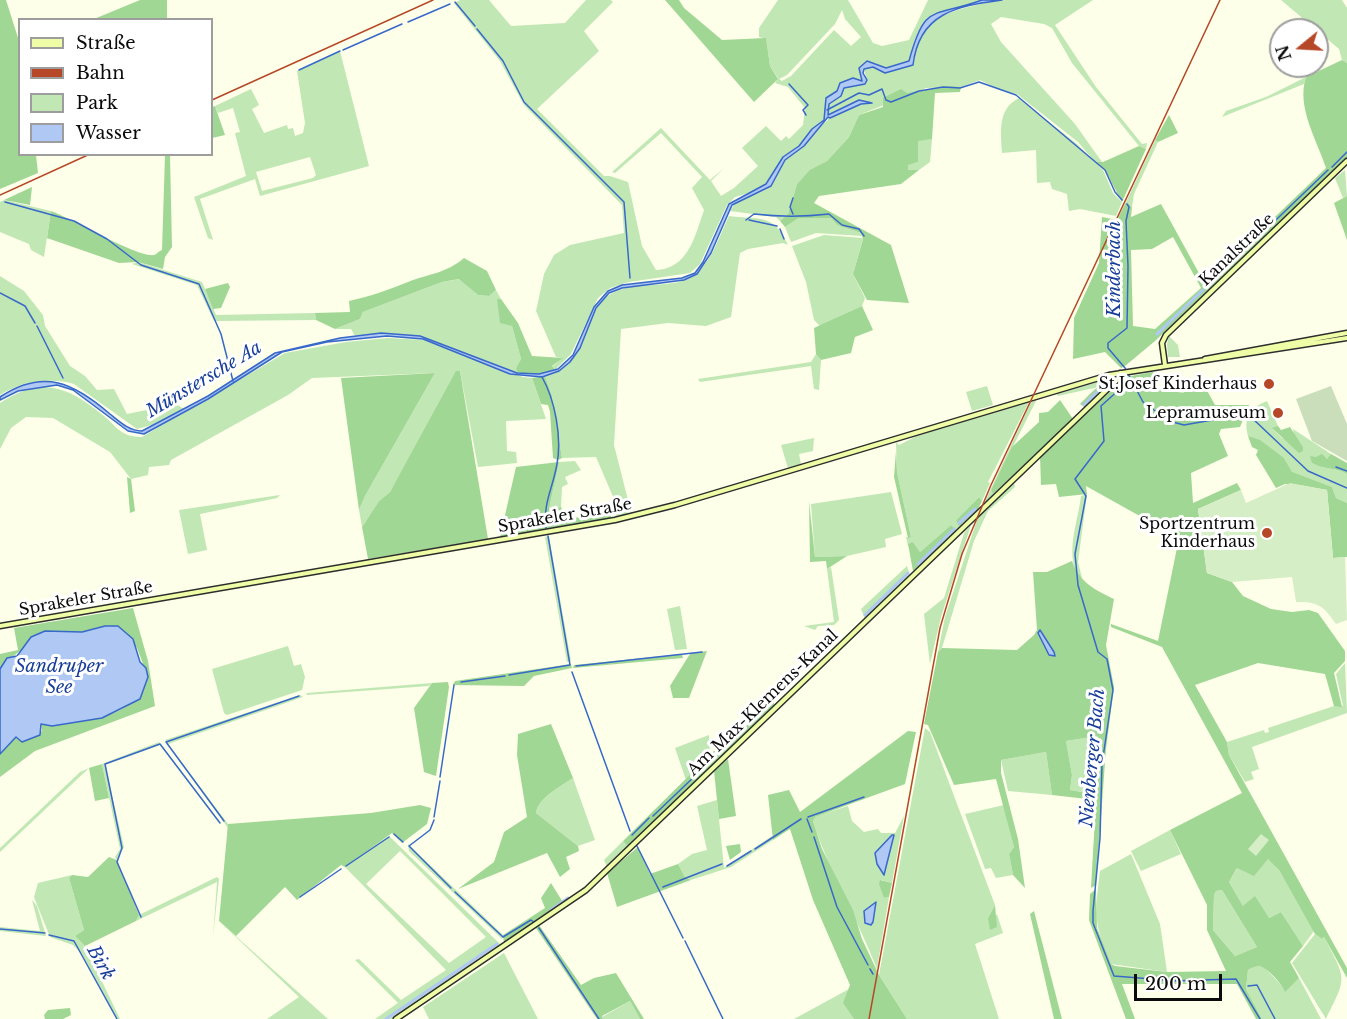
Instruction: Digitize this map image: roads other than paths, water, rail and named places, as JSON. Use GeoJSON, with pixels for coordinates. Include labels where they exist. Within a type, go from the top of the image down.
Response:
{"type":"FeatureCollection","features":[{"type":"Feature","properties":{"kind":"main road","name":"Kanalstraße"},"geometry":{"type":"LineString","coordinates":[[1165,366],[1162,343],[1166,335],[1347,161]]}},
{"type":"Feature","properties":{"kind":"main road"},"geometry":{"type":"LineString","coordinates":[[1205,359],[1213,355],[1347,333]]}},
{"type":"Feature","properties":{"kind":"main road"},"geometry":{"type":"LineString","coordinates":[[1205,359],[1347,338]]}},
{"type":"Feature","properties":{"kind":"main road","name":"Sprakeler Straße"},"geometry":{"type":"LineString","coordinates":[[0,626],[648,512],[1124,372],[1205,359]]}},
{"type":"Feature","properties":{"kind":"main road","name":"Am Max-Klemens-Kanal"},"geometry":{"type":"LineString","coordinates":[[396,1019],[586,890],[1124,372]]}},
{"type":"Feature","properties":{"kind":"water"},"geometry":{"type":"Polygon","coordinates":[[[982,0],[1002,0],[956,9],[932,23],[923,34],[913,65],[885,73],[873,67],[864,69],[863,73],[867,80],[865,84],[844,88],[841,96],[829,104],[828,115],[859,100],[872,103],[861,104],[828,117],[804,146],[785,160],[771,186],[732,205],[711,253],[697,274],[684,280],[622,288],[609,293],[596,308],[580,348],[570,362],[559,371],[542,377],[510,374],[423,339],[387,336],[327,342],[282,352],[208,399],[144,434],[128,431],[73,390],[57,385],[18,391],[0,400],[0,397],[16,388],[31,383],[45,381],[58,383],[84,394],[125,426],[142,431],[208,396],[275,353],[340,338],[381,333],[420,336],[517,373],[539,374],[558,369],[573,355],[594,307],[608,291],[622,285],[682,278],[695,273],[703,262],[729,204],[766,184],[783,157],[799,146],[812,129],[824,120],[826,98],[837,91],[840,83],[853,78],[862,81],[859,68],[867,61],[886,68],[909,61],[920,29],[933,15],[982,0]]]}},
{"type":"Feature","properties":{"kind":"water","name":"Sandruper See"},"geometry":{"type":"Polygon","coordinates":[[[105,626],[118,626],[133,639],[140,662],[146,668],[148,677],[140,699],[102,718],[52,726],[41,724],[40,735],[22,742],[16,737],[0,754],[0,669],[7,658],[17,656],[31,637],[45,631],[82,632],[105,626]]]}},
{"type":"Feature","properties":{"kind":"water"},"geometry":{"type":"Polygon","coordinates":[[[1040,630],[1055,656],[1049,655],[1038,633],[1040,630]]]}},
{"type":"Feature","properties":{"kind":"water"},"geometry":{"type":"Polygon","coordinates":[[[894,835],[884,875],[877,864],[875,853],[894,835]]]}},
{"type":"Feature","properties":{"kind":"water"},"geometry":{"type":"Polygon","coordinates":[[[876,902],[873,922],[871,925],[865,923],[864,911],[876,902]]]}},
{"type":"Feature","properties":{"kind":"waterway"},"geometry":{"type":"LineString","coordinates":[[455,2],[475,26]]}},
{"type":"Feature","properties":{"kind":"waterway"},"geometry":{"type":"LineString","coordinates":[[408,22],[450,4]]}},
{"type":"Feature","properties":{"kind":"waterway"},"geometry":{"type":"LineString","coordinates":[[343,50],[402,24]]}},
{"type":"Feature","properties":{"kind":"waterway"},"geometry":{"type":"LineString","coordinates":[[477,29],[503,61],[524,102],[624,202],[630,278]]}},
{"type":"Feature","properties":{"kind":"waterway"},"geometry":{"type":"LineString","coordinates":[[299,70],[340,51]]}},
{"type":"Feature","properties":{"kind":"waterway","name":"Kinderbach"},"geometry":{"type":"LineString","coordinates":[[827,110],[859,93],[869,95],[882,89],[886,100],[891,102],[919,91],[943,87],[960,88],[979,82],[1016,95],[1105,170],[1115,192],[1122,200]]}},
{"type":"Feature","properties":{"kind":"waterway"},"geometry":{"type":"LineString","coordinates":[[789,84],[808,105],[803,110],[806,115]]}},
{"type":"Feature","properties":{"kind":"waterway"},"geometry":{"type":"LineString","coordinates":[[1332,167],[1347,152]]}},
{"type":"Feature","properties":{"kind":"waterway"},"geometry":{"type":"LineString","coordinates":[[1207,286],[1328,170]]}},
{"type":"Feature","properties":{"kind":"waterway"},"geometry":{"type":"LineString","coordinates":[[793,198],[790,207],[793,214]]}},
{"type":"Feature","properties":{"kind":"waterway","name":"Münstersche Aa"},"geometry":{"type":"LineString","coordinates":[[5,202],[74,221],[107,239],[141,265],[199,284],[221,334],[233,381]]}},
{"type":"Feature","properties":{"kind":"waterway","name":"Kinderbach"},"geometry":{"type":"LineString","coordinates":[[1127,204],[1129,207],[1126,221],[1127,328],[1108,343],[1108,348],[1125,368],[1143,402],[1169,421],[1184,425],[1235,416],[1252,418],[1308,471],[1347,488]]}},
{"type":"Feature","properties":{"kind":"waterway"},"geometry":{"type":"LineString","coordinates":[[746,220],[754,214],[773,216],[829,214],[842,225],[859,229],[864,236]]}},
{"type":"Feature","properties":{"kind":"waterway"},"geometry":{"type":"LineString","coordinates":[[749,220],[777,226]]}},
{"type":"Feature","properties":{"kind":"waterway"},"geometry":{"type":"LineString","coordinates":[[780,229],[784,239]]}},
{"type":"Feature","properties":{"kind":"waterway"},"geometry":{"type":"LineString","coordinates":[[1157,334],[1203,290]]}},
{"type":"Feature","properties":{"kind":"waterway"},"geometry":{"type":"LineString","coordinates":[[0,293],[25,306],[35,323]]}},
{"type":"Feature","properties":{"kind":"waterway"},"geometry":{"type":"LineString","coordinates":[[37,326],[63,378]]}},
{"type":"Feature","properties":{"kind":"waterway"},"geometry":{"type":"LineString","coordinates":[[542,377],[551,396],[559,442],[557,464],[546,510],[546,528]]}},
{"type":"Feature","properties":{"kind":"waterway","name":"Nienberger Bach"},"geometry":{"type":"LineString","coordinates":[[1131,379],[1101,406],[1104,441],[1075,479],[1086,496],[1075,554],[1078,585],[1098,652],[1107,659],[1113,690],[1102,764],[1100,838],[1093,923],[1114,976],[1165,980]]}},
{"type":"Feature","properties":{"kind":"waterway"},"geometry":{"type":"LineString","coordinates":[[1084,405],[1099,390]]}},
{"type":"Feature","properties":{"kind":"waterway"},"geometry":{"type":"LineString","coordinates":[[1336,467],[1347,471]]}},
{"type":"Feature","properties":{"kind":"waterway"},"geometry":{"type":"LineString","coordinates":[[959,523],[975,509]]}},
{"type":"Feature","properties":{"kind":"waterway"},"geometry":{"type":"LineString","coordinates":[[918,564],[954,529]]}},
{"type":"Feature","properties":{"kind":"waterway"},"geometry":{"type":"LineString","coordinates":[[509,675],[570,665],[548,536]]}},
{"type":"Feature","properties":{"kind":"waterway"},"geometry":{"type":"LineString","coordinates":[[865,615],[908,573]]}},
{"type":"Feature","properties":{"kind":"waterway"},"geometry":{"type":"LineString","coordinates":[[576,666],[702,652]]}},
{"type":"Feature","properties":{"kind":"waterway"},"geometry":{"type":"LineString","coordinates":[[572,672],[630,831]]}},
{"type":"Feature","properties":{"kind":"waterway"},"geometry":{"type":"LineString","coordinates":[[461,682],[505,676]]}},
{"type":"Feature","properties":{"kind":"waterway"},"geometry":{"type":"LineString","coordinates":[[440,777],[454,685]]}},
{"type":"Feature","properties":{"kind":"waterway"},"geometry":{"type":"LineString","coordinates":[[166,742],[299,696]]}},
{"type":"Feature","properties":{"kind":"waterway"},"geometry":{"type":"LineString","coordinates":[[166,742],[224,821]]}},
{"type":"Feature","properties":{"kind":"waterway"},"geometry":{"type":"LineString","coordinates":[[141,917],[117,862],[122,848],[105,764],[160,744],[220,823]]}},
{"type":"Feature","properties":{"kind":"waterway"},"geometry":{"type":"LineString","coordinates":[[653,816],[718,754]]}},
{"type":"Feature","properties":{"kind":"waterway"},"geometry":{"type":"LineString","coordinates":[[434,817],[440,781]]}},
{"type":"Feature","properties":{"kind":"waterway"},"geometry":{"type":"LineString","coordinates":[[808,817],[864,797]]}},
{"type":"Feature","properties":{"kind":"waterway"},"geometry":{"type":"LineString","coordinates":[[632,835],[649,818]]}},
{"type":"Feature","properties":{"kind":"waterway"},"geometry":{"type":"LineString","coordinates":[[755,849],[801,819]]}},
{"type":"Feature","properties":{"kind":"waterway"},"geometry":{"type":"LineString","coordinates":[[807,819],[812,832]]}},
{"type":"Feature","properties":{"kind":"waterway"},"geometry":{"type":"LineString","coordinates":[[434,820],[430,830],[409,846],[451,888]]}},
{"type":"Feature","properties":{"kind":"waterway"},"geometry":{"type":"LineString","coordinates":[[394,834],[403,842]]}},
{"type":"Feature","properties":{"kind":"waterway"},"geometry":{"type":"LineString","coordinates":[[346,866],[389,837]]}},
{"type":"Feature","properties":{"kind":"waterway"},"geometry":{"type":"LineString","coordinates":[[814,837],[837,907],[868,965]]}},
{"type":"Feature","properties":{"kind":"waterway"},"geometry":{"type":"LineString","coordinates":[[637,846],[683,938]]}},
{"type":"Feature","properties":{"kind":"waterway"},"geometry":{"type":"LineString","coordinates":[[727,866],[751,851]]}},
{"type":"Feature","properties":{"kind":"waterway"},"geometry":{"type":"LineString","coordinates":[[663,887],[722,864]]}},
{"type":"Feature","properties":{"kind":"waterway"},"geometry":{"type":"LineString","coordinates":[[300,897],[341,869]]}},
{"type":"Feature","properties":{"kind":"waterway"},"geometry":{"type":"LineString","coordinates":[[455,892],[503,937],[531,920],[534,922]]}},
{"type":"Feature","properties":{"kind":"waterway"},"geometry":{"type":"LineString","coordinates":[[551,910],[568,898]]}},
{"type":"Feature","properties":{"kind":"waterway"},"geometry":{"type":"LineString","coordinates":[[539,928],[599,1019]]}},
{"type":"Feature","properties":{"kind":"waterway","name":"Birk"},"geometry":{"type":"LineString","coordinates":[[0,929],[45,933]]}},
{"type":"Feature","properties":{"kind":"waterway","name":"Birk"},"geometry":{"type":"LineString","coordinates":[[49,935],[74,941],[117,1019]]}},
{"type":"Feature","properties":{"kind":"waterway"},"geometry":{"type":"LineString","coordinates":[[685,941],[723,1019]]}},
{"type":"Feature","properties":{"kind":"waterway"},"geometry":{"type":"LineString","coordinates":[[386,1019],[497,944]]}},
{"type":"Feature","properties":{"kind":"waterway"},"geometry":{"type":"LineString","coordinates":[[870,969],[873,974]]}},
{"type":"Feature","properties":{"kind":"waterway","name":"Nienberger Bach"},"geometry":{"type":"LineString","coordinates":[[1169,981],[1236,979],[1260,1019]]}},
{"type":"Feature","properties":{"kind":"waterway"},"geometry":{"type":"LineString","coordinates":[[1248,986],[1257,985],[1275,1019]]}},
{"type":"Feature","properties":{"kind":"railway"},"geometry":{"type":"LineString","coordinates":[[213,100],[433,0]]}},
{"type":"Feature","properties":{"kind":"railway"},"geometry":{"type":"LineString","coordinates":[[869,1019],[940,628],[962,554],[991,485],[1220,0]]}},
{"type":"Feature","properties":{"kind":"railway"},"geometry":{"type":"LineString","coordinates":[[0,195],[86,156]]}},
{"type":"Feature","properties":{"kind":"place","name":"St.Josef Kinderhaus"},"geometry":{"type":"Point","coordinates":[1269,384]}},
{"type":"Feature","properties":{"kind":"place","name":"Lepramuseum"},"geometry":{"type":"Point","coordinates":[1278,413]}},
{"type":"Feature","properties":{"kind":"place","name":"Sportzentrum Kinderhaus"},"geometry":{"type":"Point","coordinates":[1267,533]}}]}
